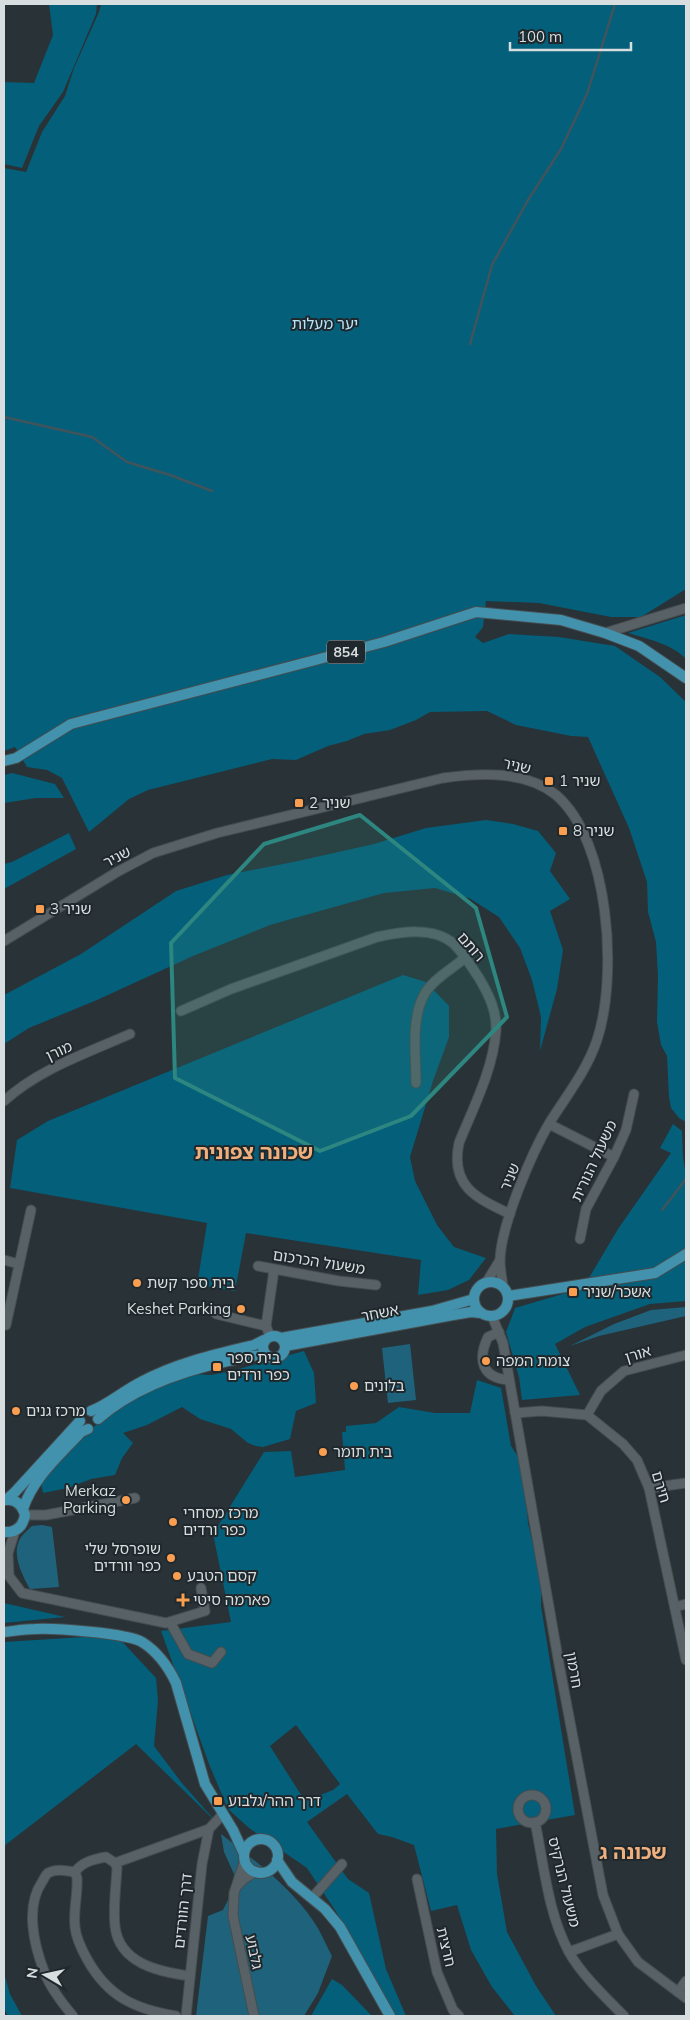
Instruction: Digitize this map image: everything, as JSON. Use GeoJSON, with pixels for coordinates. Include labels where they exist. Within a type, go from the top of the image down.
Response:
{"type":"FeatureCollection","features":[{"type":"Feature","properties":{"kind":"main road","name":"854"},"geometry":{"type":"LineString","coordinates":[[4,761],[16,758],[71,724],[384,642],[476,612],[561,620],[606,633],[639,646],[686,678]]}},
{"type":"Feature","properties":{"kind":"main road"},"geometry":{"type":"LineString","coordinates":[[505,1291],[655,1273],[686,1254]]}},
{"type":"Feature","properties":{"kind":"main road"},"geometry":{"type":"LineString","coordinates":[[486,1283],[497,1283],[505,1291],[508,1301],[505,1310],[501,1313],[486,1315],[475,1304],[474,1299],[477,1289],[486,1283]]}},
{"type":"Feature","properties":{"kind":"main road","name":"אשחר"},"geometry":{"type":"LineString","coordinates":[[283,1342],[432,1311],[474,1299]]}},
{"type":"Feature","properties":{"kind":"main road","name":"אשחר"},"geometry":{"type":"LineString","coordinates":[[283,1342],[471,1312],[486,1315]]}},
{"type":"Feature","properties":{"kind":"main road"},"geometry":{"type":"LineString","coordinates":[[267,1334],[262,1350],[267,1356]]}},
{"type":"Feature","properties":{"kind":"main road"},"geometry":{"type":"LineString","coordinates":[[4,1532],[15,1531],[20,1528],[26,1500],[40,1476],[81,1432],[94,1426],[98,1419],[106,1412],[143,1389],[171,1376],[195,1368],[249,1356],[274,1358],[280,1356],[283,1342],[276,1335],[267,1334],[254,1345],[186,1363],[159,1373],[140,1382],[102,1406],[83,1412],[80,1420],[15,1492],[5,1500]]}},
{"type":"Feature","properties":{"kind":"main road"},"geometry":{"type":"LineString","coordinates":[[91,1410],[98,1419]]}},
{"type":"Feature","properties":{"kind":"main road"},"geometry":{"type":"LineString","coordinates":[[80,1420],[83,1426],[88,1428]]}},
{"type":"Feature","properties":{"kind":"main road"},"geometry":{"type":"LineString","coordinates":[[5,1500],[16,1501],[24,1512]]}},
{"type":"Feature","properties":{"kind":"main road"},"geometry":{"type":"LineString","coordinates":[[4,1632],[36,1628],[124,1635],[140,1640],[153,1649],[169,1668],[176,1683],[202,1778],[231,1827],[247,1865],[261,1872],[292,1882]]}},
{"type":"Feature","properties":{"kind":"main road"},"geometry":{"type":"LineString","coordinates":[[231,1827],[243,1836],[269,1841],[277,1849],[277,1860],[271,1869],[261,1872]]}},
{"type":"Feature","properties":{"kind":"main road"},"geometry":{"type":"LineString","coordinates":[[245,1857],[249,1844],[259,1839]]}},
{"type":"Feature","properties":{"kind":"main road"},"geometry":{"type":"LineString","coordinates":[[277,1860],[292,1882],[312,1898],[340,1927],[390,2016]]}},
{"type":"Feature","properties":{"kind":"street"},"geometry":{"type":"LineString","coordinates":[[606,633],[686,608]]}},
{"type":"Feature","properties":{"kind":"street","name":"שניר"},"geometry":{"type":"LineString","coordinates":[[4,941],[117,872],[153,853],[217,833],[443,778],[490,774],[512,777],[537,785],[556,795],[576,820],[591,853],[600,884],[607,925],[607,997],[598,1039],[588,1063],[549,1124],[510,1214],[500,1259],[486,1283]]}},
{"type":"Feature","properties":{"kind":"street","name":"רותם"},"geometry":{"type":"LineString","coordinates":[[181,1011],[232,989],[377,937],[413,932],[442,937],[453,943],[466,958],[489,994],[495,1013],[496,1032],[490,1060],[459,1143],[456,1158],[458,1172],[466,1188],[479,1200],[510,1214]]}},
{"type":"Feature","properties":{"kind":"street"},"geometry":{"type":"LineString","coordinates":[[416,1083],[416,1033],[423,996],[433,984],[466,958]]}},
{"type":"Feature","properties":{"kind":"street","name":"מורן"},"geometry":{"type":"LineString","coordinates":[[4,1101],[21,1086],[50,1069],[130,1034]]}},
{"type":"Feature","properties":{"kind":"street","name":"משעול הנורית"},"geometry":{"type":"LineString","coordinates":[[580,1239],[586,1210],[626,1130],[634,1094]]}},
{"type":"Feature","properties":{"kind":"street"},"geometry":{"type":"LineString","coordinates":[[549,1124],[614,1157]]}},
{"type":"Feature","properties":{"kind":"street"},"geometry":{"type":"LineString","coordinates":[[6,1325],[31,1210]]}},
{"type":"Feature","properties":{"kind":"street","name":"שניר"},"geometry":{"type":"LineString","coordinates":[[500,1259],[505,1291]]}},
{"type":"Feature","properties":{"kind":"street"},"geometry":{"type":"LineString","coordinates":[[4,1260],[19,1264]]}},
{"type":"Feature","properties":{"kind":"street","name":"משעול הכרכום"},"geometry":{"type":"LineString","coordinates":[[258,1266],[339,1282],[376,1285]]}},
{"type":"Feature","properties":{"kind":"street"},"geometry":{"type":"LineString","coordinates":[[216,1314],[267,1334],[274,1270]]}},
{"type":"Feature","properties":{"kind":"street","name":"חרמון"},"geometry":{"type":"LineString","coordinates":[[486,1315],[499,1332],[504,1343],[559,1664],[603,1895],[618,1934],[638,1962],[686,1998]]}},
{"type":"Feature","properties":{"kind":"street"},"geometry":{"type":"LineString","coordinates":[[499,1332],[488,1337],[484,1345],[482,1356],[484,1368],[492,1376],[510,1380]]}},
{"type":"Feature","properties":{"kind":"street","name":"אורן"},"geometry":{"type":"LineString","coordinates":[[587,1414],[601,1391],[624,1371],[686,1355]]}},
{"type":"Feature","properties":{"kind":"street"},"geometry":{"type":"LineString","coordinates":[[515,1413],[542,1411],[587,1414]]}},
{"type":"Feature","properties":{"kind":"street","name":"חירם"},"geometry":{"type":"LineString","coordinates":[[587,1414],[624,1444],[637,1460],[649,1488],[686,1660]]}},
{"type":"Feature","properties":{"kind":"street"},"geometry":{"type":"LineString","coordinates":[[649,1488],[686,1483]]}},
{"type":"Feature","properties":{"kind":"street"},"geometry":{"type":"LineString","coordinates":[[24,1512],[46,1516],[135,1498]]}},
{"type":"Feature","properties":{"kind":"street"},"geometry":{"type":"LineString","coordinates":[[15,1531],[8,1553],[9,1576],[22,1594],[166,1623],[205,1611],[201,1588]]}},
{"type":"Feature","properties":{"kind":"street"},"geometry":{"type":"LineString","coordinates":[[675,1607],[686,1604]]}},
{"type":"Feature","properties":{"kind":"street"},"geometry":{"type":"LineString","coordinates":[[170,1622],[188,1654],[192,1657],[212,1663],[221,1652]]}},
{"type":"Feature","properties":{"kind":"street"},"geometry":{"type":"LineString","coordinates":[[115,1863],[209,1829],[223,1814]]}},
{"type":"Feature","properties":{"kind":"street","name":"משעול הנרקיס"},"geometry":{"type":"LineString","coordinates":[[535,1822],[555,1916],[569,1952],[578,1965],[624,2016]]}},
{"type":"Feature","properties":{"kind":"street","name":"דרך הוורדים"},"geometry":{"type":"LineString","coordinates":[[186,2016],[202,1864],[209,1829]]}},
{"type":"Feature","properties":{"kind":"street"},"geometry":{"type":"LineString","coordinates":[[176,2016],[146,2010],[123,2000],[106,1986],[93,1970],[81,1949],[75,1928],[77,1888],[75,1872],[80,1865],[106,1857],[115,1863],[118,1868],[114,1919],[118,1940],[132,1957],[152,1969],[190,1976]]}},
{"type":"Feature","properties":{"kind":"street","name":"גלבוע"},"geometry":{"type":"LineString","coordinates":[[245,1857],[234,1893],[233,1916],[254,2016]]}},
{"type":"Feature","properties":{"kind":"street"},"geometry":{"type":"LineString","coordinates":[[312,1898],[342,1864]]}},
{"type":"Feature","properties":{"kind":"street"},"geometry":{"type":"LineString","coordinates":[[73,2016],[56,1994],[44,1973],[32,1926],[34,1904],[39,1886],[48,1873],[59,1870],[75,1872]]}},
{"type":"Feature","properties":{"kind":"street"},"geometry":{"type":"LineString","coordinates":[[234,1893],[244,1879],[261,1872]]}},
{"type":"Feature","properties":{"kind":"street","name":"חרצית"},"geometry":{"type":"LineString","coordinates":[[417,1879],[437,1972],[453,2010],[459,2016]]}},
{"type":"Feature","properties":{"kind":"street"},"geometry":{"type":"LineString","coordinates":[[569,1952],[618,1934]]}},
{"type":"Feature","properties":{"kind":"street"},"geometry":{"type":"LineString","coordinates":[[678,1992],[686,1980]]}},
{"type":"Feature","properties":{"kind":"highlighted area"},"geometry":{"type":"Polygon","coordinates":[[[360,815],[476,908],[507,1017],[411,1116],[320,1151],[175,1078],[171,943],[264,844],[360,815]]]}},
{"type":"Feature","properties":{"kind":"shaded area"},"geometry":{"type":"Polygon","coordinates":[[[686,1307],[686,1316],[599,1336],[570,1346],[614,1324],[651,1310],[686,1307]]]}},
{"type":"Feature","properties":{"kind":"shaded area"},"geometry":{"type":"Polygon","coordinates":[[[410,1344],[416,1400],[388,1403],[382,1348],[410,1344]]]}},
{"type":"Feature","properties":{"kind":"shaded area"},"geometry":{"type":"Polygon","coordinates":[[[32,1526],[52,1527],[59,1587],[30,1589],[19,1566],[17,1547],[21,1537],[32,1526]]]}},
{"type":"Feature","properties":{"kind":"shaded area"},"geometry":{"type":"Polygon","coordinates":[[[221,1834],[271,1874],[294,1896],[317,1926],[332,1956],[318,1993],[304,2016],[196,2016],[208,1916],[223,1910],[231,1894],[234,1874],[224,1852],[221,1834]]]}},
{"type":"Feature","properties":{"kind":"green space"},"geometry":{"type":"Polygon","coordinates":[[[49,4],[97,4],[96,14],[63,92],[39,126],[22,168],[4,164],[4,82],[34,83],[53,35],[49,4]]]}},
{"type":"Feature","properties":{"kind":"green space","name":"יער מעלות"},"geometry":{"type":"Polygon","coordinates":[[[101,4],[686,4],[686,589],[641,617],[611,617],[539,603],[486,601],[483,627],[475,637],[483,643],[509,634],[559,637],[615,646],[660,677],[686,702],[686,1122],[679,1118],[671,1108],[669,1097],[667,1056],[661,1045],[657,1022],[658,976],[656,942],[648,912],[647,882],[629,828],[588,737],[571,736],[516,725],[487,711],[430,712],[416,720],[390,730],[364,734],[328,746],[296,760],[272,759],[148,790],[129,799],[89,832],[62,778],[47,770],[27,767],[15,747],[4,751],[4,168],[26,172],[42,132],[65,96],[74,68],[101,4]]]}},
{"type":"Feature","properties":{"kind":"green space"},"geometry":{"type":"Polygon","coordinates":[[[686,615],[686,659],[674,649],[628,633],[686,615]]]}},
{"type":"Feature","properties":{"kind":"green space"},"geometry":{"type":"Polygon","coordinates":[[[12,773],[55,784],[64,798],[36,798],[4,803],[4,775],[12,773]]]}},
{"type":"Feature","properties":{"kind":"green space"},"geometry":{"type":"Polygon","coordinates":[[[486,820],[513,824],[538,831],[556,853],[550,871],[570,899],[550,911],[563,950],[557,989],[540,1051],[541,1017],[532,980],[520,948],[499,917],[469,898],[435,888],[384,893],[270,925],[193,956],[97,1000],[29,1028],[4,1044],[4,995],[81,954],[176,891],[227,875],[374,844],[426,828],[486,820]]]}},
{"type":"Feature","properties":{"kind":"green space"},"geometry":{"type":"Polygon","coordinates":[[[69,833],[76,849],[4,889],[4,864],[12,862],[69,833]]]}},
{"type":"Feature","properties":{"kind":"green space"},"geometry":{"type":"Polygon","coordinates":[[[403,975],[426,982],[449,1006],[449,1037],[433,1081],[410,1157],[415,1181],[437,1225],[454,1247],[486,1258],[469,1280],[448,1290],[418,1295],[421,1260],[246,1233],[235,1291],[197,1285],[207,1223],[10,1188],[17,1140],[48,1121],[403,975]]]}},
{"type":"Feature","properties":{"kind":"green space"},"geometry":{"type":"Polygon","coordinates":[[[673,1124],[682,1131],[686,1177],[686,1301],[650,1304],[585,1327],[555,1344],[580,1395],[522,1400],[519,1377],[506,1332],[515,1308],[583,1288],[618,1229],[671,1153],[660,1148],[673,1124]]]}},
{"type":"Feature","properties":{"kind":"green space"},"geometry":{"type":"Polygon","coordinates":[[[304,1351],[314,1373],[316,1403],[296,1411],[290,1439],[263,1447],[256,1446],[248,1443],[231,1429],[200,1419],[182,1407],[147,1425],[123,1433],[133,1443],[122,1458],[115,1475],[91,1479],[68,1488],[43,1493],[41,1483],[47,1473],[90,1430],[113,1411],[165,1382],[192,1374],[211,1375],[231,1371],[304,1351]]]}},
{"type":"Feature","properties":{"kind":"green space"},"geometry":{"type":"Polygon","coordinates":[[[477,1380],[501,1388],[511,1446],[523,1464],[528,1523],[541,1578],[541,1606],[575,1815],[496,1829],[497,1874],[507,1932],[536,1986],[556,2016],[515,2016],[492,1987],[471,1950],[457,1905],[431,1911],[414,1845],[378,1834],[347,1794],[307,1822],[348,1879],[369,1893],[386,1969],[406,2016],[396,2016],[335,1910],[307,1868],[249,1828],[228,1809],[209,1764],[161,1631],[231,1622],[213,1534],[264,1452],[291,1451],[295,1477],[345,1470],[342,1432],[346,1432],[346,1426],[376,1423],[399,1407],[435,1413],[470,1413],[477,1380]],[[296,1725],[270,1746],[305,1801],[333,1790],[340,1784],[296,1725]]]}},
{"type":"Feature","properties":{"kind":"green space"},"geometry":{"type":"Polygon","coordinates":[[[4,1603],[65,1617],[4,1623],[4,1603]]]}},
{"type":"Feature","properties":{"kind":"green space"},"geometry":{"type":"Polygon","coordinates":[[[116,1635],[156,1678],[158,1701],[154,1746],[181,1782],[217,1823],[136,1744],[4,1846],[4,1642],[116,1635]]]}},
{"type":"Feature","properties":{"kind":"green space"},"geometry":{"type":"Polygon","coordinates":[[[4,1973],[10,1994],[22,2016],[8,2016],[4,2009],[4,1973]]]}},
{"type":"Feature","properties":{"kind":"green space"},"geometry":{"type":"Polygon","coordinates":[[[332,1979],[342,1985],[372,2016],[311,2016],[332,1979]]]}},
{"type":"Feature","properties":{"kind":"waterway"},"geometry":{"type":"LineString","coordinates":[[470,344],[492,265],[528,200],[561,149],[587,94],[615,4]]}},
{"type":"Feature","properties":{"kind":"waterway"},"geometry":{"type":"LineString","coordinates":[[4,417],[92,437],[127,462],[170,475],[212,491]]}},
{"type":"Feature","properties":{"kind":"waterway"},"geometry":{"type":"LineString","coordinates":[[662,1210],[686,1179]]}},
{"type":"Feature","properties":{"kind":"place","name":"שניר 1"},"geometry":{"type":"Point","coordinates":[549,781]}},
{"type":"Feature","properties":{"kind":"place","name":"שניר 2"},"geometry":{"type":"Point","coordinates":[299,803]}},
{"type":"Feature","properties":{"kind":"place","name":"שניר 8"},"geometry":{"type":"Point","coordinates":[563,831]}},
{"type":"Feature","properties":{"kind":"place","name":"שניר 3"},"geometry":{"type":"Point","coordinates":[40,909]}},
{"type":"Feature","properties":{"kind":"place","name":"בית ספר קשת"},"geometry":{"type":"Point","coordinates":[137,1283]}},
{"type":"Feature","properties":{"kind":"place","name":"אשכר/שניר"},"geometry":{"type":"Point","coordinates":[573,1292]}},
{"type":"Feature","properties":{"kind":"place","name":"Keshet Parking"},"geometry":{"type":"Point","coordinates":[241,1309]}},
{"type":"Feature","properties":{"kind":"place","name":"צומת המפה"},"geometry":{"type":"Point","coordinates":[486,1361]}},
{"type":"Feature","properties":{"kind":"place","name":"בית ספר כפר ורדים"},"geometry":{"type":"Point","coordinates":[217,1367]}},
{"type":"Feature","properties":{"kind":"place","name":"בלונים"},"geometry":{"type":"Point","coordinates":[354,1386]}},
{"type":"Feature","properties":{"kind":"place","name":"מרכז גנים"},"geometry":{"type":"Point","coordinates":[16,1411]}},
{"type":"Feature","properties":{"kind":"place","name":"בית תומר"},"geometry":{"type":"Point","coordinates":[323,1452]}},
{"type":"Feature","properties":{"kind":"place","name":"Merkaz Parking"},"geometry":{"type":"Point","coordinates":[126,1500]}},
{"type":"Feature","properties":{"kind":"place","name":"מרכז מסחרי כפר ורדים"},"geometry":{"type":"Point","coordinates":[173,1522]}},
{"type":"Feature","properties":{"kind":"place","name":"שופרסל שלי כפר וורדים"},"geometry":{"type":"Point","coordinates":[171,1558]}},
{"type":"Feature","properties":{"kind":"place","name":"קסם הטבע"},"geometry":{"type":"Point","coordinates":[177,1576]}},
{"type":"Feature","properties":{"kind":"place","name":"פארמה סיטי"},"geometry":{"type":"Point","coordinates":[183,1600]}},
{"type":"Feature","properties":{"kind":"place","name":"דרך ההר/גלבוע"},"geometry":{"type":"Point","coordinates":[218,1801]}},
{"type":"Feature","properties":{"kind":"district","name":"שכונה צפונית"},"geometry":{"type":"Point","coordinates":[254,1152]}},
{"type":"Feature","properties":{"kind":"district","name":"שכונה ג"},"geometry":{"type":"Point","coordinates":[633,1852]}}]}
